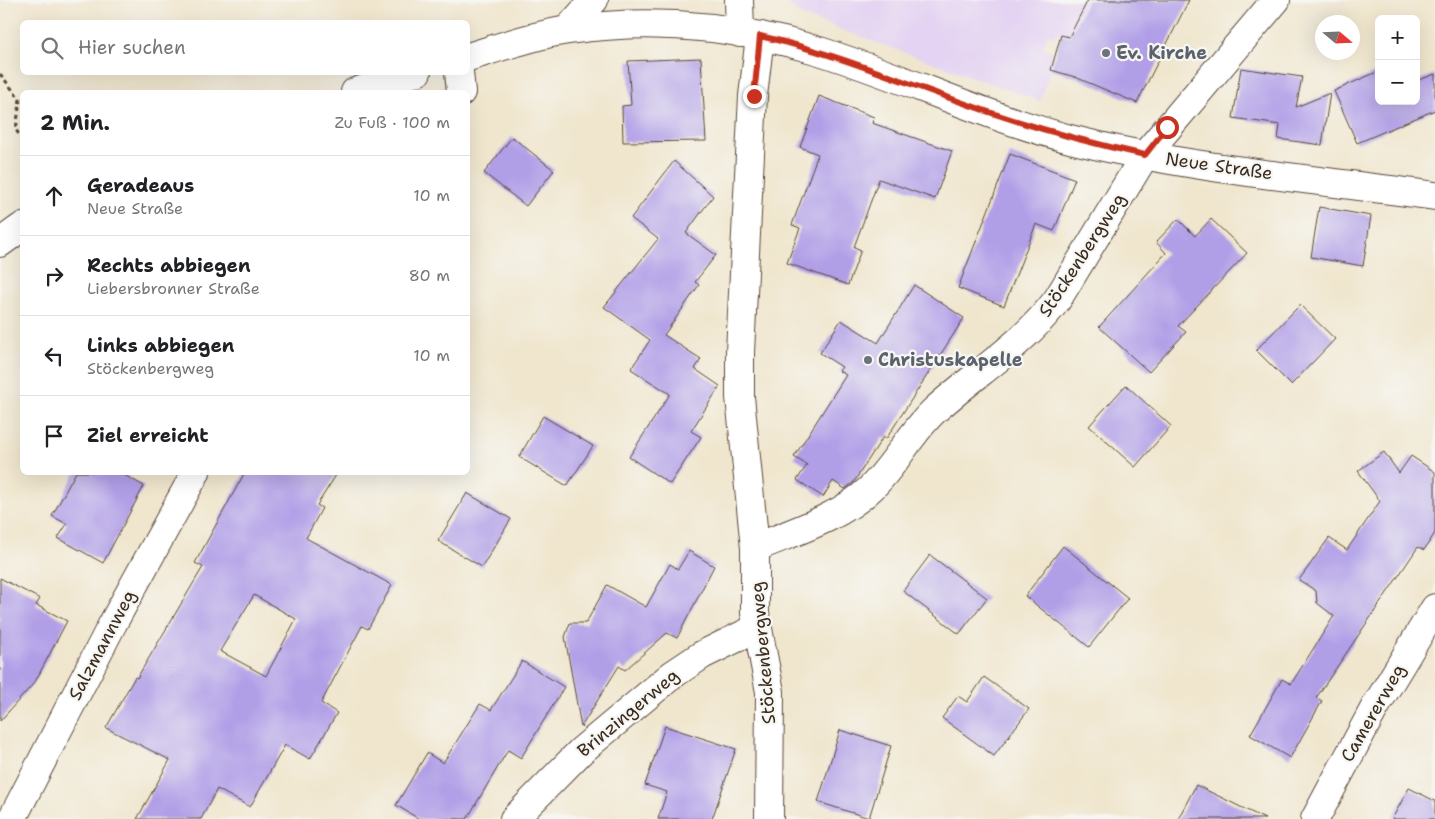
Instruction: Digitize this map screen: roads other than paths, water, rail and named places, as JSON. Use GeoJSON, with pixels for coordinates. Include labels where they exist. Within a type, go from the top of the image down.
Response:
{"type":"FeatureCollection","features":[{"type":"Feature","properties":{"kind":"street"},"geometry":{"type":"LineString","coordinates":[[567,30],[594,0]]}},
{"type":"Feature","properties":{"kind":"street","name":"Stöckenbergweg"},"geometry":{"type":"LineString","coordinates":[[738,0],[750,34],[754,96],[740,352],[742,432],[754,548],[757,628],[770,692],[769,819]]}},
{"type":"Feature","properties":{"kind":"street","name":"Neue Straße"},"geometry":{"type":"LineString","coordinates":[[1145,155],[1276,0]]}},
{"type":"Feature","properties":{"kind":"street"},"geometry":{"type":"LineString","coordinates":[[470,56],[521,40],[567,30],[613,25],[664,24],[750,34],[834,56],[1048,132],[1145,155]]}},
{"type":"Feature","properties":{"kind":"street"},"geometry":{"type":"LineString","coordinates":[[362,90],[409,75]]}},
{"type":"Feature","properties":{"kind":"street"},"geometry":{"type":"LineString","coordinates":[[460,75],[461,90]]}},
{"type":"Feature","properties":{"kind":"street","name":"Stöckenbergweg"},"geometry":{"type":"LineString","coordinates":[[754,548],[840,510],[869,491],[927,418],[995,363],[1040,321],[1057,300],[1145,155]]}},
{"type":"Feature","properties":{"kind":"street","name":"Neue Straße"},"geometry":{"type":"LineString","coordinates":[[1145,155],[1435,196]]}},
{"type":"Feature","properties":{"kind":"street"},"geometry":{"type":"LineString","coordinates":[[0,243],[20,228]]}},
{"type":"Feature","properties":{"kind":"street","name":"Salzmannweg"},"geometry":{"type":"LineString","coordinates":[[12,819],[113,623],[194,475]]}},
{"type":"Feature","properties":{"kind":"street","name":"Camererweg"},"geometry":{"type":"LineString","coordinates":[[1315,819],[1374,710],[1435,608]]}},
{"type":"Feature","properties":{"kind":"street","name":"Brinzingerweg"},"geometry":{"type":"LineString","coordinates":[[514,819],[581,751],[672,675],[702,655],[757,628]]}},
{"type":"Feature","properties":{"kind":"place","name":"Ev. Kirche"},"geometry":{"type":"Point","coordinates":[1106,53]}},
{"type":"Feature","properties":{"kind":"place","name":"Christuskapelle"},"geometry":{"type":"Point","coordinates":[868,360]}}]}
